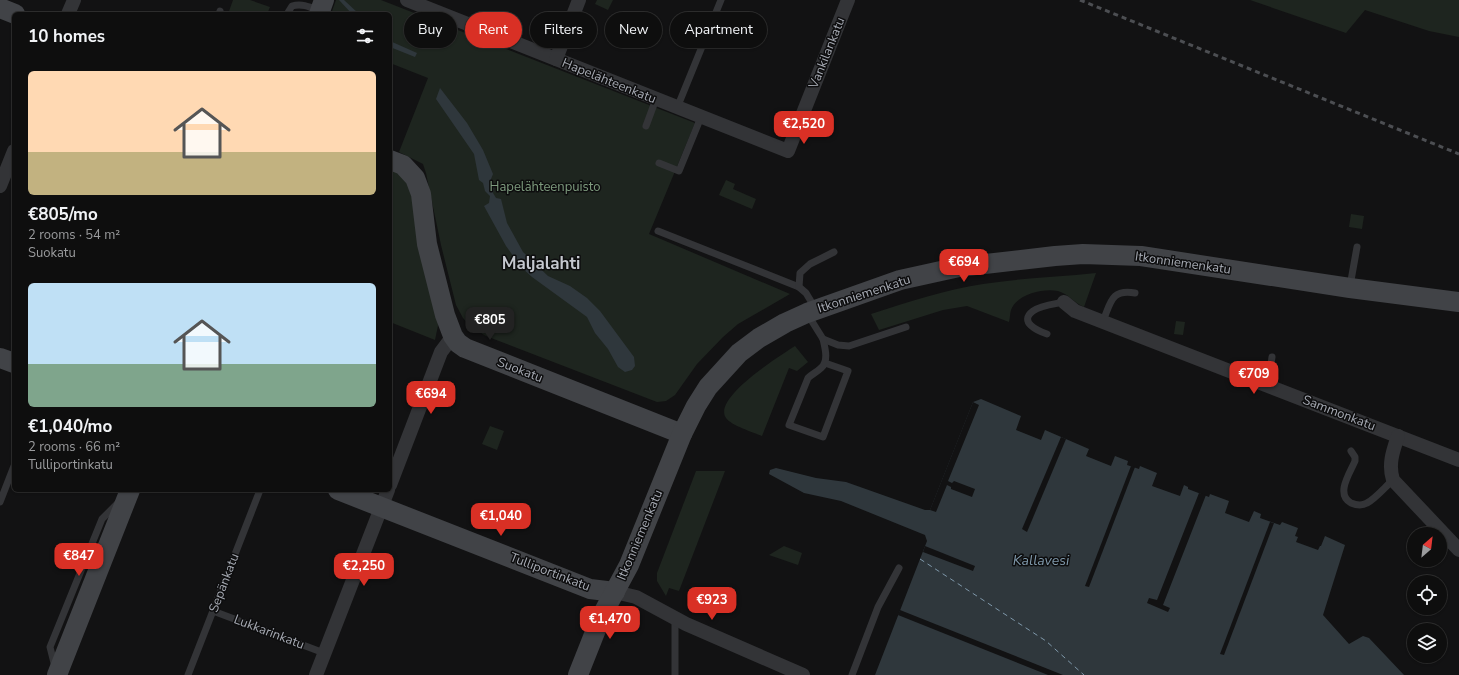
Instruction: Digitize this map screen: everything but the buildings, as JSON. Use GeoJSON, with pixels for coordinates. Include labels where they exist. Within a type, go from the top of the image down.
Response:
{"type":"FeatureCollection","features":[{"type":"Feature","properties":{"kind":"main road"},"geometry":{"type":"LineString","coordinates":[[0,8],[12,13]]}},
{"type":"Feature","properties":{"kind":"main road","name":"Suokatu"},"geometry":{"type":"LineString","coordinates":[[392,161],[403,166],[416,178],[421,194],[427,244],[439,295],[453,336],[458,343],[465,348],[682,434]]}},
{"type":"Feature","properties":{"kind":"main road","name":"Itkonniemenkatu"},"geometry":{"type":"LineString","coordinates":[[578,675],[601,617],[629,565],[682,434],[696,406],[708,387],[739,353],[759,338],[785,323],[811,311],[900,280],[959,267],[1083,254],[1141,256],[1350,288],[1459,302]]}},
{"type":"Feature","properties":{"kind":"main road"},"geometry":{"type":"LineString","coordinates":[[0,358],[12,362]]}},
{"type":"Feature","properties":{"kind":"main road"},"geometry":{"type":"LineString","coordinates":[[57,675],[128,492]]}},
{"type":"Feature","properties":{"kind":"main road","name":"Tulliportinkatu"},"geometry":{"type":"LineString","coordinates":[[348,492],[385,499],[590,589],[615,592]]}},
{"type":"Feature","properties":{"kind":"street"},"geometry":{"type":"LineString","coordinates":[[69,12],[74,0]]}},
{"type":"Feature","properties":{"kind":"street","name":"Hapelähteenkatu"},"geometry":{"type":"LineString","coordinates":[[407,0],[677,108]]}},
{"type":"Feature","properties":{"kind":"street"},"geometry":{"type":"LineString","coordinates":[[556,59],[579,0]]}},
{"type":"Feature","properties":{"kind":"street","name":"Vankilankatu"},"geometry":{"type":"LineString","coordinates":[[677,108],[788,151],[848,0]]}},
{"type":"Feature","properties":{"kind":"street"},"geometry":{"type":"LineString","coordinates":[[1,182],[12,156]]}},
{"type":"Feature","properties":{"kind":"street","name":"Sammonkatu"},"geometry":{"type":"LineString","coordinates":[[1064,302],[1076,310],[1103,321],[1459,460]]}},
{"type":"Feature","properties":{"kind":"street"},"geometry":{"type":"LineString","coordinates":[[392,480],[441,352],[453,336]]}},
{"type":"Feature","properties":{"kind":"street"},"geometry":{"type":"LineString","coordinates":[[1398,436],[1390,464],[1390,471],[1393,480],[1459,550]]}},
{"type":"Feature","properties":{"kind":"street"},"geometry":{"type":"LineString","coordinates":[[316,675],[385,499]]}},
{"type":"Feature","properties":{"kind":"street","name":"Tulliportinkatu"},"geometry":{"type":"LineString","coordinates":[[615,592],[636,597],[675,618],[803,675]]}},
{"type":"Feature","properties":{"kind":"lane"},"geometry":{"type":"LineString","coordinates":[[677,108],[721,0]]}},
{"type":"Feature","properties":{"kind":"lane"},"geometry":{"type":"LineString","coordinates":[[288,12],[292,6],[298,4],[321,8]]}},
{"type":"Feature","properties":{"kind":"lane"},"geometry":{"type":"LineString","coordinates":[[646,126],[656,100]]}},
{"type":"Feature","properties":{"kind":"lane"},"geometry":{"type":"LineString","coordinates":[[659,163],[679,171],[701,117]]}},
{"type":"Feature","properties":{"kind":"lane"},"geometry":{"type":"LineString","coordinates":[[658,230],[799,287],[806,293],[811,311],[826,350],[825,363],[822,368],[808,378],[789,425],[823,437],[848,372],[825,363]]}},
{"type":"Feature","properties":{"kind":"lane"},"geometry":{"type":"LineString","coordinates":[[1350,288],[1357,247]]}},
{"type":"Feature","properties":{"kind":"lane"},"geometry":{"type":"LineString","coordinates":[[799,287],[800,273],[805,268],[834,252]]}},
{"type":"Feature","properties":{"kind":"lane"},"geometry":{"type":"LineString","coordinates":[[1103,321],[1116,294],[1126,291],[1135,293]]}},
{"type":"Feature","properties":{"kind":"lane"},"geometry":{"type":"LineString","coordinates":[[1047,334],[1032,327],[1029,324],[1029,317],[1034,310],[1064,302]]}},
{"type":"Feature","properties":{"kind":"lane"},"geometry":{"type":"LineString","coordinates":[[823,339],[838,345],[849,346],[906,327]]}},
{"type":"Feature","properties":{"kind":"lane"},"geometry":{"type":"LineString","coordinates":[[1268,386],[1272,357]]}},
{"type":"Feature","properties":{"kind":"lane"},"geometry":{"type":"LineString","coordinates":[[1351,451],[1355,457],[1355,461],[1343,489],[1344,495],[1351,502],[1357,505],[1367,503],[1393,480]]}},
{"type":"Feature","properties":{"kind":"lane"},"geometry":{"type":"LineString","coordinates":[[0,502],[12,471]]}},
{"type":"Feature","properties":{"kind":"lane","name":"Sepänkatu"},"geometry":{"type":"LineString","coordinates":[[188,675],[259,492]]}},
{"type":"Feature","properties":{"kind":"lane"},"geometry":{"type":"LineString","coordinates":[[852,675],[878,607],[900,568]]}},
{"type":"Feature","properties":{"kind":"lane","name":"Lukkarinkatu"},"geometry":{"type":"LineString","coordinates":[[213,610],[324,653]]}},
{"type":"Feature","properties":{"kind":"lane"},"geometry":{"type":"LineString","coordinates":[[675,618],[675,675]]}},
{"type":"Feature","properties":{"kind":"green space"},"geometry":{"type":"Polygon","coordinates":[[[233,0],[250,0],[270,7],[268,12],[229,12],[233,0]]]}},
{"type":"Feature","properties":{"kind":"green space","name":"Hapelähteenpuisto"},"geometry":{"type":"Polygon","coordinates":[[[336,0],[381,0],[412,12],[404,12],[404,48],[457,48],[457,30],[465,33],[465,48],[504,48],[695,123],[649,234],[790,294],[738,324],[697,364],[675,395],[666,401],[657,402],[486,336],[470,326],[463,318],[456,305],[423,164],[399,152],[428,78],[392,64],[392,12],[332,12],[336,0]]]}},
{"type":"Feature","properties":{"kind":"green space"},"geometry":{"type":"Polygon","coordinates":[[[597,0],[613,0],[608,10],[595,4],[597,0]]]}},
{"type":"Feature","properties":{"kind":"green space"},"geometry":{"type":"Polygon","coordinates":[[[1250,0],[1459,0],[1459,37],[1429,31],[1365,10],[1346,33],[1250,0]]]}},
{"type":"Feature","properties":{"kind":"green space"},"geometry":{"type":"Polygon","coordinates":[[[392,168],[401,171],[410,185],[440,316],[435,340],[392,323],[392,168]]]}},
{"type":"Feature","properties":{"kind":"green space"},"geometry":{"type":"Polygon","coordinates":[[[726,180],[735,184],[733,189],[756,199],[752,209],[719,195],[726,180]]]}},
{"type":"Feature","properties":{"kind":"green space"},"geometry":{"type":"Polygon","coordinates":[[[1351,214],[1364,216],[1362,229],[1349,227],[1351,214]]]}},
{"type":"Feature","properties":{"kind":"green space"},"geometry":{"type":"Polygon","coordinates":[[[1096,273],[1084,307],[1058,291],[1038,291],[1025,296],[1014,304],[1011,310],[1009,322],[967,306],[943,310],[879,330],[871,314],[927,297],[983,284],[1011,280],[1096,273]]]}},
{"type":"Feature","properties":{"kind":"green space"},"geometry":{"type":"Polygon","coordinates":[[[1176,321],[1185,322],[1183,335],[1174,334],[1176,321]]]}},
{"type":"Feature","properties":{"kind":"green space"},"geometry":{"type":"Polygon","coordinates":[[[795,346],[808,362],[797,371],[789,368],[762,436],[729,421],[726,418],[724,410],[729,400],[738,389],[763,367],[795,346]]]}},
{"type":"Feature","properties":{"kind":"green space"},"geometry":{"type":"Polygon","coordinates":[[[490,426],[504,431],[497,450],[482,444],[490,426]]]}},
{"type":"Feature","properties":{"kind":"green space"},"geometry":{"type":"Polygon","coordinates":[[[696,471],[725,471],[679,591],[669,588],[666,596],[657,581],[657,573],[696,471]]]}},
{"type":"Feature","properties":{"kind":"green space"},"geometry":{"type":"Polygon","coordinates":[[[784,546],[802,553],[798,565],[769,555],[784,546]]]}},
{"type":"Feature","properties":{"kind":"water"},"geometry":{"type":"Polygon","coordinates":[[[339,0],[344,0],[357,12],[350,12],[339,0]]]}},
{"type":"Feature","properties":{"kind":"water"},"geometry":{"type":"Polygon","coordinates":[[[392,42],[404,48],[417,53],[415,57],[392,48],[392,42]]]}},
{"type":"Feature","properties":{"kind":"water"},"geometry":{"type":"Polygon","coordinates":[[[440,88],[467,123],[483,150],[493,174],[491,179],[494,186],[493,193],[496,198],[501,199],[507,223],[523,252],[548,276],[570,286],[587,298],[600,311],[634,357],[635,366],[632,370],[625,372],[618,367],[608,349],[595,333],[587,317],[532,277],[521,267],[506,246],[484,206],[489,203],[490,196],[485,191],[483,183],[479,180],[474,154],[436,99],[440,88]]]}},
{"type":"Feature","properties":{"kind":"water","name":"Kallavesi"},"geometry":{"type":"Polygon","coordinates":[[[981,399],[1021,416],[1016,430],[1041,440],[1045,430],[1089,449],[1086,456],[1111,466],[1115,456],[1128,461],[1127,465],[1139,469],[1140,466],[1157,473],[1152,486],[1180,496],[1184,485],[1188,487],[1188,489],[1209,497],[1210,494],[1229,501],[1225,513],[1249,522],[1254,511],[1261,514],[1260,518],[1280,525],[1282,522],[1298,528],[1295,536],[1298,537],[1296,542],[1318,550],[1325,536],[1345,545],[1323,615],[1349,644],[1363,636],[1369,638],[1404,675],[875,675],[927,541],[925,535],[841,501],[804,493],[769,474],[770,470],[776,468],[816,478],[846,482],[925,510],[930,510],[973,402],[981,399]]]}},
{"type":"Feature","properties":{"kind":"pier"},"geometry":{"type":"Polygon","coordinates":[[[973,402],[979,405],[948,481],[952,483],[954,481],[975,489],[972,497],[951,489],[951,487],[947,485],[936,512],[930,510],[973,402]]]}},
{"type":"Feature","properties":{"kind":"pier"},"geometry":{"type":"Polygon","coordinates":[[[1061,437],[1066,439],[1027,532],[1022,529],[1061,437]]]}},
{"type":"Feature","properties":{"kind":"pier"},"geometry":{"type":"Polygon","coordinates":[[[1131,466],[1135,467],[1089,587],[1085,586],[1131,466]]]}},
{"type":"Feature","properties":{"kind":"pier"},"geometry":{"type":"Polygon","coordinates":[[[1199,493],[1206,495],[1163,605],[1170,608],[1168,612],[1147,603],[1149,598],[1157,600],[1199,493]]]}},
{"type":"Feature","properties":{"kind":"pier"},"geometry":{"type":"Polygon","coordinates":[[[1270,522],[1274,523],[1224,655],[1220,654],[1270,522]]]}},
{"type":"Feature","properties":{"kind":"pier"},"geometry":{"type":"Polygon","coordinates":[[[925,546],[975,566],[973,571],[923,552],[925,546]]]}},
{"type":"Feature","properties":{"kind":"pier"},"geometry":{"type":"Polygon","coordinates":[[[900,610],[1063,675],[1048,675],[898,615],[900,610]]]}},
{"type":"Feature","properties":{"kind":"ferry route"},"geometry":{"type":"LineString","coordinates":[[920,559],[1046,641],[1084,675]]}},
{"type":"Feature","properties":{"kind":"railway"},"geometry":{"type":"LineString","coordinates":[[1080,0],[1459,154]]}},
{"type":"Feature","properties":{"kind":"district","name":"Maljalahti"},"geometry":{"type":"Point","coordinates":[541,263]}}]}
